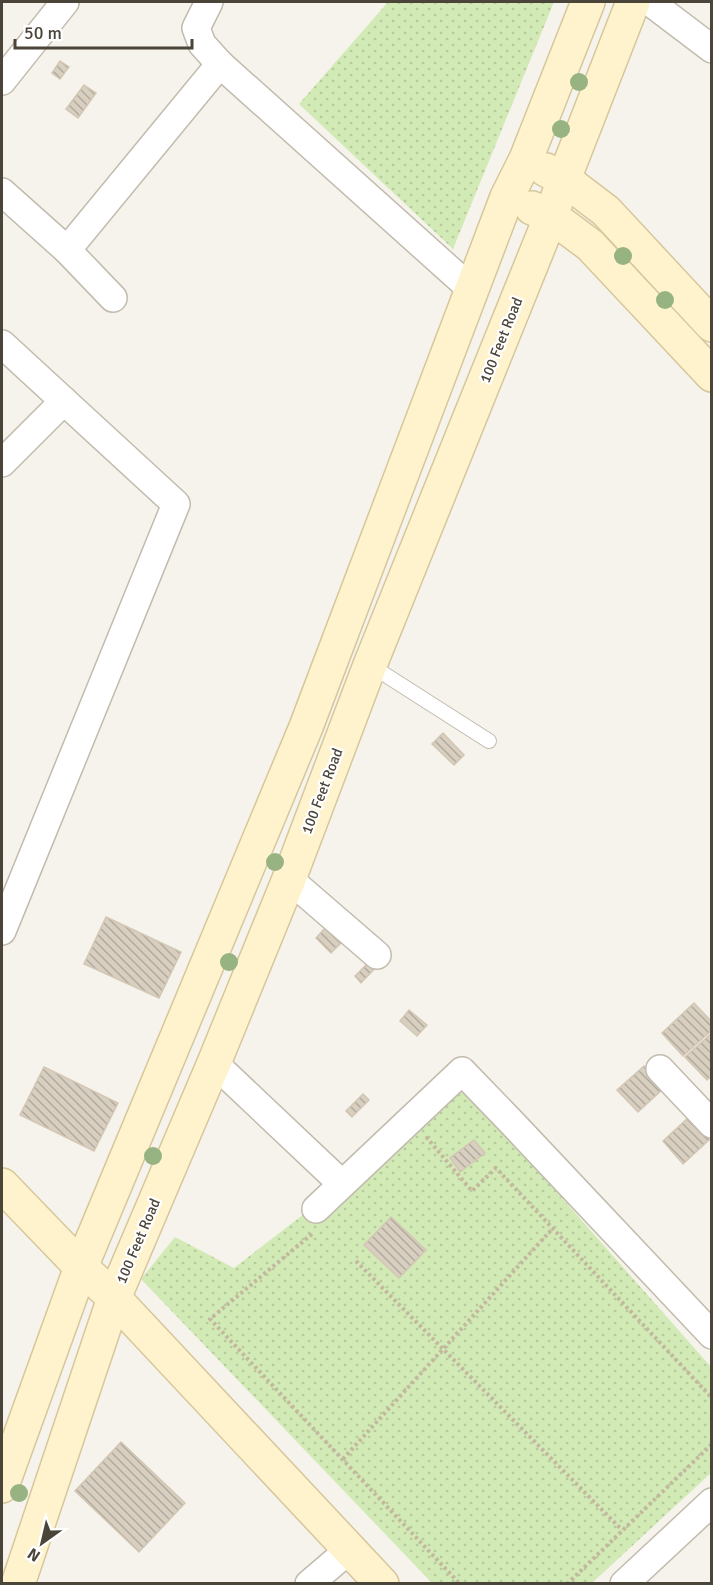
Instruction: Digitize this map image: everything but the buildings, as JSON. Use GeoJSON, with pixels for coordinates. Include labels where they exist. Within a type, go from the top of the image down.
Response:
{"type":"FeatureCollection","features":[{"type":"Feature","properties":{"kind":"main road"},"geometry":{"type":"LineString","coordinates":[[2,1486],[81,1267],[306,727],[471,289],[507,197],[526,159],[588,2]]}},
{"type":"Feature","properties":{"kind":"main road","name":"100 Feet Road"},"geometry":{"type":"LineString","coordinates":[[18,1584],[114,1298],[289,879],[370,664],[551,216],[633,2]]}},
{"type":"Feature","properties":{"kind":"main road"},"geometry":{"type":"LineString","coordinates":[[526,159],[564,179],[606,211],[711,325]]}},
{"type":"Feature","properties":{"kind":"main road"},"geometry":{"type":"LineString","coordinates":[[507,197],[551,216],[590,245],[711,375]]}},
{"type":"Feature","properties":{"kind":"main road"},"geometry":{"type":"LineString","coordinates":[[2,1185],[114,1298],[382,1584]]}},
{"type":"Feature","properties":{"kind":"street"},"geometry":{"type":"LineString","coordinates":[[2,81],[65,2]]}},
{"type":"Feature","properties":{"kind":"street"},"geometry":{"type":"LineString","coordinates":[[209,2],[196,28],[202,44],[220,64],[471,289]]}},
{"type":"Feature","properties":{"kind":"street"},"geometry":{"type":"LineString","coordinates":[[650,2],[711,49]]}},
{"type":"Feature","properties":{"kind":"street"},"geometry":{"type":"LineString","coordinates":[[67,250],[220,64]]}},
{"type":"Feature","properties":{"kind":"street"},"geometry":{"type":"LineString","coordinates":[[2,192],[67,250],[113,297]]}},
{"type":"Feature","properties":{"kind":"street"},"geometry":{"type":"LineString","coordinates":[[2,344],[176,504],[2,931]]}},
{"type":"Feature","properties":{"kind":"street"},"geometry":{"type":"LineString","coordinates":[[2,463],[64,401]]}},
{"type":"Feature","properties":{"kind":"street"},"geometry":{"type":"LineString","coordinates":[[289,879],[377,955]]}},
{"type":"Feature","properties":{"kind":"street"},"geometry":{"type":"LineString","coordinates":[[214,1063],[342,1184]]}},
{"type":"Feature","properties":{"kind":"street"},"geometry":{"type":"LineString","coordinates":[[660,1069],[711,1124]]}},
{"type":"Feature","properties":{"kind":"street"},"geometry":{"type":"LineString","coordinates":[[318,1218],[342,1184],[462,1071],[711,1335]]}},
{"type":"Feature","properties":{"kind":"street"},"geometry":{"type":"LineString","coordinates":[[624,1584],[711,1502]]}},
{"type":"Feature","properties":{"kind":"street"},"geometry":{"type":"LineString","coordinates":[[309,1584],[350,1549]]}},
{"type":"Feature","properties":{"kind":"lane"},"geometry":{"type":"LineString","coordinates":[[370,664],[489,741]]}},
{"type":"Feature","properties":{"kind":"path"},"geometry":{"type":"LineString","coordinates":[[418,1145],[428,1138],[472,1191],[496,1168],[711,1398]]}},
{"type":"Feature","properties":{"kind":"path"},"geometry":{"type":"LineString","coordinates":[[318,1218],[210,1319],[460,1584]]}},
{"type":"Feature","properties":{"kind":"path"},"geometry":{"type":"LineString","coordinates":[[343,1459],[553,1228]]}},
{"type":"Feature","properties":{"kind":"path"},"geometry":{"type":"LineString","coordinates":[[356,1260],[622,1530]]}},
{"type":"Feature","properties":{"kind":"path"},"geometry":{"type":"LineString","coordinates":[[567,1584],[711,1444]]}},
{"type":"Feature","properties":{"kind":"green space"},"geometry":{"type":"Polygon","coordinates":[[[388,2],[554,2],[453,249],[299,104],[388,2]]]}},
{"type":"Feature","properties":{"kind":"green space"},"geometry":{"type":"Polygon","coordinates":[[[466,1089],[711,1367],[711,1473],[592,1583],[432,1583],[141,1279],[175,1237],[234,1268],[466,1089]]]}}]}
